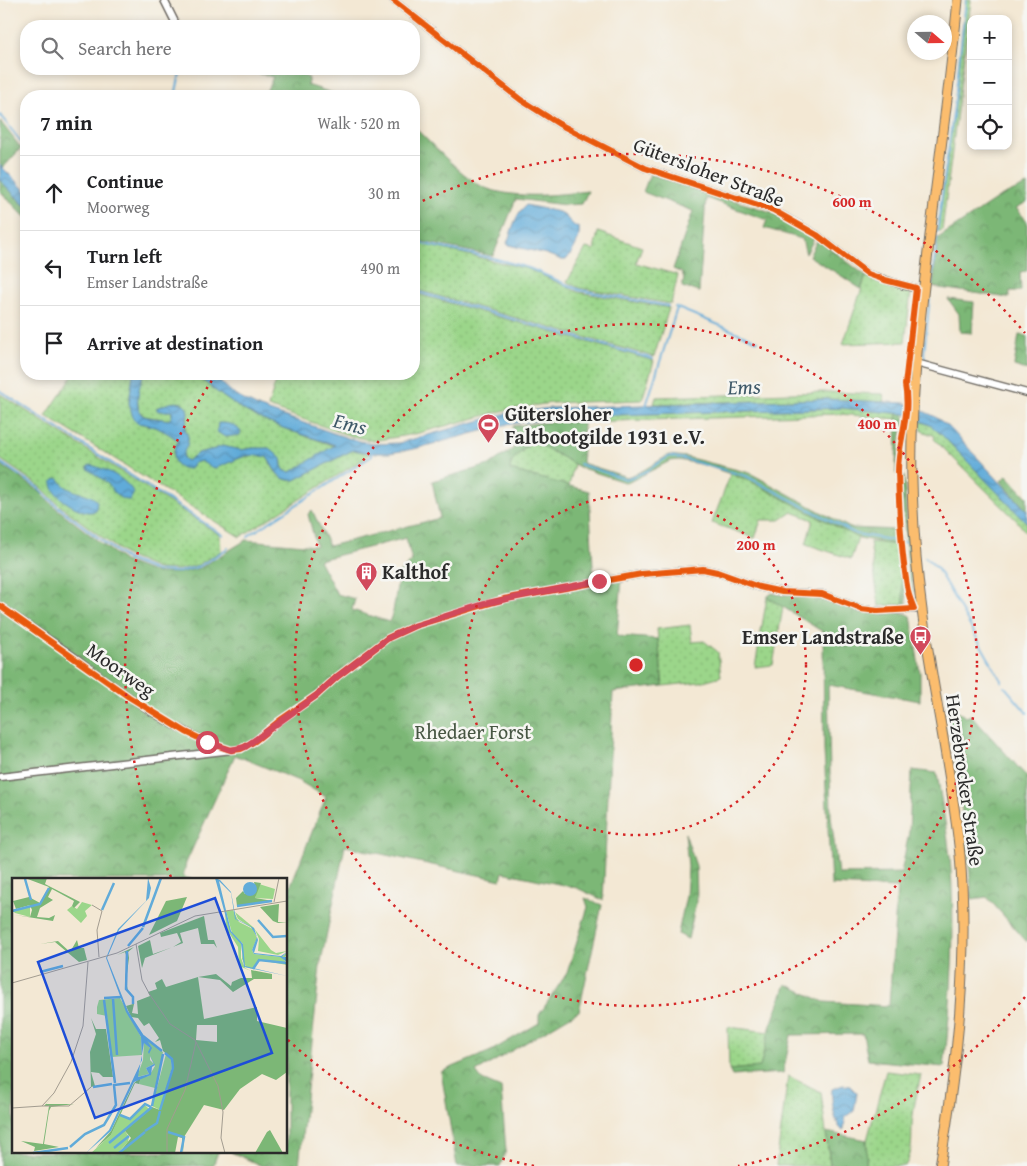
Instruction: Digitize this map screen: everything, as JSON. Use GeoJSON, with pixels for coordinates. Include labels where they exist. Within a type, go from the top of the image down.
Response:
{"type":"FeatureCollection","features":[{"type":"Feature","properties":{"kind":"main road"},"geometry":{"type":"LineString","coordinates":[[916,363],[958,0]]}},
{"type":"Feature","properties":{"kind":"main road","name":"Herzebrocker Straße"},"geometry":{"type":"LineString","coordinates":[[916,363],[912,423],[914,536],[921,609],[960,854],[962,901],[963,946],[960,1014],[940,1166]]}},
{"type":"Feature","properties":{"kind":"street"},"geometry":{"type":"LineString","coordinates":[[164,0],[174,20]]}},
{"type":"Feature","properties":{"kind":"street","name":"Gütersloher Straße"},"geometry":{"type":"LineString","coordinates":[[393,0],[417,20]]}},
{"type":"Feature","properties":{"kind":"street","name":"Gütersloher Straße"},"geometry":{"type":"LineString","coordinates":[[420,22],[521,100],[558,124],[645,168],[773,210],[818,235],[868,274],[923,290]]}},
{"type":"Feature","properties":{"kind":"street"},"geometry":{"type":"LineString","coordinates":[[916,363],[1027,393]]}},
{"type":"Feature","properties":{"kind":"street"},"geometry":{"type":"LineString","coordinates":[[0,777],[241,749],[255,741],[279,721],[317,695],[338,676],[388,638],[414,626],[504,599],[642,574],[703,569],[718,572],[759,587],[782,592],[822,594],[861,609],[878,611],[921,609]]}},
{"type":"Feature","properties":{"kind":"street","name":"Moorweg"},"geometry":{"type":"LineString","coordinates":[[0,606],[129,697],[186,732],[231,750]]}},
{"type":"Feature","properties":{"kind":"green space"},"geometry":{"type":"Polygon","coordinates":[[[966,0],[971,0],[969,15],[967,15],[967,32],[942,231],[938,231],[956,99],[966,0]]]}},
{"type":"Feature","properties":{"kind":"green space"},"geometry":{"type":"Polygon","coordinates":[[[265,75],[302,75],[309,78],[307,85],[323,90],[267,90],[273,77],[265,75]]]}},
{"type":"Feature","properties":{"kind":"green space"},"geometry":{"type":"Polygon","coordinates":[[[0,121],[20,149],[3,168],[0,165],[0,121]]]}},
{"type":"Feature","properties":{"kind":"green space"},"geometry":{"type":"Polygon","coordinates":[[[420,133],[460,171],[479,185],[488,189],[525,195],[550,195],[588,191],[582,204],[565,205],[516,199],[493,256],[420,241],[420,133]]]}},
{"type":"Feature","properties":{"kind":"green space"},"geometry":{"type":"Polygon","coordinates":[[[650,174],[771,212],[815,237],[806,254],[802,239],[764,228],[767,220],[706,198],[699,292],[682,287],[684,278],[682,273],[673,269],[693,211],[643,192],[650,174]]]}},
{"type":"Feature","properties":{"kind":"green space"},"geometry":{"type":"Polygon","coordinates":[[[0,180],[20,201],[20,212],[0,191],[0,180]]]}},
{"type":"Feature","properties":{"kind":"green space"},"geometry":{"type":"Polygon","coordinates":[[[1027,185],[1027,202],[1016,208],[1027,221],[1027,271],[1020,272],[1021,291],[1010,291],[1009,298],[933,287],[938,238],[1000,197],[1027,185]]]}},
{"type":"Feature","properties":{"kind":"green space"},"geometry":{"type":"Polygon","coordinates":[[[598,232],[642,247],[636,263],[678,275],[671,304],[579,288],[567,282],[586,248],[594,250],[598,232]]]}},
{"type":"Feature","properties":{"kind":"green space"},"geometry":{"type":"Polygon","coordinates":[[[818,239],[866,276],[861,289],[809,256],[818,239]]]}},
{"type":"Feature","properties":{"kind":"green space"},"geometry":{"type":"Polygon","coordinates":[[[420,244],[528,269],[578,292],[669,308],[654,357],[420,291],[420,244]]]}},
{"type":"Feature","properties":{"kind":"green space"},"geometry":{"type":"Polygon","coordinates":[[[866,276],[883,285],[911,291],[905,342],[843,344],[866,276]]]}},
{"type":"Feature","properties":{"kind":"green space"},"geometry":{"type":"Polygon","coordinates":[[[420,295],[654,361],[642,400],[551,403],[506,410],[415,434],[373,441],[348,435],[268,407],[276,380],[420,380],[420,295]]]}},
{"type":"Feature","properties":{"kind":"green space"},"geometry":{"type":"Polygon","coordinates":[[[948,299],[974,302],[972,333],[960,332],[959,314],[948,299]]]}},
{"type":"Feature","properties":{"kind":"green space"},"geometry":{"type":"Polygon","coordinates":[[[1019,335],[1027,336],[1027,370],[1014,366],[1019,335]]]}},
{"type":"Feature","properties":{"kind":"green space"},"geometry":{"type":"Polygon","coordinates":[[[70,380],[132,380],[129,403],[137,423],[160,429],[179,441],[175,446],[173,458],[194,463],[201,461],[216,468],[247,456],[267,457],[277,474],[284,479],[295,480],[353,450],[370,453],[240,537],[46,416],[70,380]]]}},
{"type":"Feature","properties":{"kind":"green space"},"geometry":{"type":"Polygon","coordinates":[[[142,380],[203,380],[224,397],[255,416],[335,446],[291,472],[285,471],[281,458],[253,448],[241,450],[222,446],[198,453],[187,461],[183,458],[183,452],[188,440],[185,427],[188,412],[183,404],[164,411],[172,411],[172,416],[169,420],[144,416],[138,402],[142,380]]]}},
{"type":"Feature","properties":{"kind":"green space"},"geometry":{"type":"Polygon","coordinates":[[[826,392],[883,394],[885,402],[826,399],[654,404],[656,397],[826,392]]]}},
{"type":"Feature","properties":{"kind":"green space"},"geometry":{"type":"Polygon","coordinates":[[[0,394],[220,535],[221,551],[198,565],[178,570],[157,569],[127,556],[59,505],[41,487],[0,459],[0,394]]]}},
{"type":"Feature","properties":{"kind":"green space"},"geometry":{"type":"Polygon","coordinates":[[[842,408],[897,413],[896,419],[840,414],[583,422],[582,416],[842,408]]]}},
{"type":"Feature","properties":{"kind":"green space"},"geometry":{"type":"Polygon","coordinates":[[[897,413],[905,414],[896,474],[897,413]]]}},
{"type":"Feature","properties":{"kind":"green space"},"geometry":{"type":"Polygon","coordinates":[[[920,421],[930,425],[941,434],[1027,523],[1027,534],[1017,521],[934,439],[935,436],[922,431],[920,421]]]}},
{"type":"Feature","properties":{"kind":"green space","name":"Rhedaer Forst"},"geometry":{"type":"Polygon","coordinates":[[[549,422],[583,422],[582,463],[627,477],[642,471],[669,455],[686,457],[750,473],[850,528],[899,530],[907,604],[904,604],[897,545],[858,538],[748,480],[704,465],[679,460],[670,461],[627,483],[579,467],[532,440],[511,462],[510,470],[589,491],[594,585],[622,579],[617,636],[658,639],[663,686],[613,692],[603,900],[577,888],[503,872],[501,880],[345,846],[320,966],[299,1166],[262,1166],[235,1154],[288,1154],[288,892],[326,797],[299,781],[235,755],[186,863],[183,877],[187,878],[12,878],[12,1154],[217,1154],[213,1166],[0,1166],[0,464],[38,490],[56,508],[124,561],[155,573],[179,573],[200,568],[246,540],[316,546],[308,514],[312,510],[329,546],[440,518],[432,481],[489,465],[514,448],[513,426],[549,422]],[[406,538],[319,560],[337,594],[355,599],[352,610],[389,622],[393,612],[399,573],[412,561],[406,538]]]}},
{"type":"Feature","properties":{"kind":"green space"},"geometry":{"type":"Polygon","coordinates":[[[533,440],[574,464],[569,486],[510,470],[511,462],[533,440]]]}},
{"type":"Feature","properties":{"kind":"green space"},"geometry":{"type":"Polygon","coordinates":[[[731,473],[748,480],[858,538],[851,559],[806,544],[813,520],[792,512],[780,520],[761,520],[755,538],[712,523],[731,473]]]}},
{"type":"Feature","properties":{"kind":"green space"},"geometry":{"type":"Polygon","coordinates":[[[1007,475],[1027,497],[1027,511],[1001,481],[1007,475]]]}},
{"type":"Feature","properties":{"kind":"green space"},"geometry":{"type":"Polygon","coordinates":[[[900,476],[904,476],[914,599],[910,592],[900,476]]]}},
{"type":"Feature","properties":{"kind":"green space"},"geometry":{"type":"Polygon","coordinates":[[[870,542],[898,545],[904,604],[879,606],[870,542]]]}},
{"type":"Feature","properties":{"kind":"green space"},"geometry":{"type":"Polygon","coordinates":[[[772,593],[818,596],[870,612],[903,613],[911,616],[920,673],[920,701],[828,685],[831,816],[838,874],[901,873],[909,832],[912,770],[937,773],[950,857],[953,909],[951,988],[944,1067],[868,1060],[863,1034],[791,1035],[783,1073],[732,1076],[729,1070],[760,1067],[770,1028],[786,984],[824,1002],[889,1006],[897,888],[831,885],[824,750],[823,632],[767,597],[772,593]]]}},
{"type":"Feature","properties":{"kind":"green space"},"geometry":{"type":"Polygon","coordinates":[[[767,597],[783,607],[773,665],[755,667],[767,597]]]}},
{"type":"Feature","properties":{"kind":"green space"},"geometry":{"type":"Polygon","coordinates":[[[690,625],[692,642],[704,641],[718,652],[721,676],[700,682],[663,686],[657,629],[690,625]]]}},
{"type":"Feature","properties":{"kind":"green space"},"geometry":{"type":"Polygon","coordinates":[[[947,705],[966,717],[971,715],[1027,777],[1027,942],[987,897],[972,899],[968,855],[947,705]]]}},
{"type":"Feature","properties":{"kind":"green space"},"geometry":{"type":"Polygon","coordinates":[[[685,833],[696,866],[697,899],[688,939],[678,934],[686,896],[688,867],[685,833]]]}},
{"type":"Feature","properties":{"kind":"green space"},"geometry":{"type":"Polygon","coordinates":[[[585,898],[602,905],[579,1011],[476,1072],[482,1080],[501,1088],[506,1151],[500,1166],[457,1166],[441,1072],[491,1051],[539,1023],[539,1015],[567,973],[588,907],[585,898]]]}},
{"type":"Feature","properties":{"kind":"green space"},"geometry":{"type":"Polygon","coordinates":[[[728,1027],[769,1032],[760,1068],[729,1070],[728,1027]]]}},
{"type":"Feature","properties":{"kind":"green space"},"geometry":{"type":"Polygon","coordinates":[[[886,1071],[921,1075],[912,1121],[910,1154],[905,1166],[866,1166],[867,1140],[886,1071]]]}},
{"type":"Feature","properties":{"kind":"green space"},"geometry":{"type":"Polygon","coordinates":[[[788,1076],[821,1092],[830,1166],[776,1166],[788,1076]]]}},
{"type":"Feature","properties":{"kind":"green space"},"geometry":{"type":"Polygon","coordinates":[[[826,1132],[867,1140],[866,1166],[830,1164],[826,1132]]]}},
{"type":"Feature","properties":{"kind":"water"},"geometry":{"type":"Polygon","coordinates":[[[0,165],[20,185],[20,201],[0,180],[0,165]]]}},
{"type":"Feature","properties":{"kind":"water"},"geometry":{"type":"Polygon","coordinates":[[[526,205],[559,212],[579,228],[579,237],[576,245],[566,260],[508,245],[507,243],[516,218],[526,205]]]}},
{"type":"Feature","properties":{"kind":"water"},"geometry":{"type":"Polygon","coordinates":[[[132,380],[142,380],[139,389],[138,408],[144,416],[169,420],[172,416],[172,411],[158,411],[156,408],[175,402],[180,402],[187,407],[188,415],[185,429],[188,439],[183,458],[187,461],[198,453],[222,446],[241,450],[269,448],[281,458],[285,471],[291,472],[335,445],[255,416],[224,397],[203,380],[219,380],[236,396],[260,408],[348,438],[372,444],[399,443],[507,413],[551,408],[826,399],[905,403],[934,416],[948,426],[1027,511],[1027,523],[941,434],[930,425],[905,414],[842,408],[582,416],[508,424],[414,449],[389,453],[370,453],[353,450],[295,480],[289,480],[278,474],[267,457],[258,455],[245,456],[216,468],[210,467],[201,461],[194,463],[190,469],[179,466],[173,458],[175,446],[179,441],[160,429],[137,423],[133,418],[129,403],[132,380]]]}},
{"type":"Feature","properties":{"kind":"water"},"geometry":{"type":"Polygon","coordinates":[[[218,423],[234,426],[241,432],[240,435],[225,437],[217,432],[218,423]]]}},
{"type":"Feature","properties":{"kind":"water"},"geometry":{"type":"Polygon","coordinates":[[[91,465],[110,472],[126,483],[134,493],[130,500],[123,499],[117,495],[106,482],[88,469],[88,466],[91,465]]]}},
{"type":"Feature","properties":{"kind":"water"},"geometry":{"type":"Polygon","coordinates":[[[57,478],[69,489],[85,494],[97,501],[96,510],[86,512],[74,507],[59,496],[55,492],[52,482],[57,478]]]}},
{"type":"Feature","properties":{"kind":"water"},"geometry":{"type":"Polygon","coordinates":[[[843,1085],[850,1086],[857,1093],[854,1111],[845,1118],[844,1129],[842,1130],[835,1117],[832,1089],[843,1085]]]}},
{"type":"Feature","properties":{"kind":"waterway"},"geometry":{"type":"LineString","coordinates":[[937,232],[966,0]]}},
{"type":"Feature","properties":{"kind":"waterway"},"geometry":{"type":"LineString","coordinates":[[176,90],[180,75]]}},
{"type":"Feature","properties":{"kind":"waterway"},"geometry":{"type":"LineString","coordinates":[[0,115],[20,140]]}},
{"type":"Feature","properties":{"kind":"waterway"},"geometry":{"type":"LineString","coordinates":[[931,285],[937,238]]}},
{"type":"Feature","properties":{"kind":"waterway"},"geometry":{"type":"LineString","coordinates":[[420,243],[529,268],[579,290],[668,306]]}},
{"type":"Feature","properties":{"kind":"waterway"},"geometry":{"type":"LineString","coordinates":[[420,293],[653,359]]}},
{"type":"Feature","properties":{"kind":"waterway"},"geometry":{"type":"LineString","coordinates":[[928,361],[924,354],[930,296]]}},
{"type":"Feature","properties":{"kind":"waterway"},"geometry":{"type":"LineString","coordinates":[[675,307],[758,341]]}},
{"type":"Feature","properties":{"kind":"waterway"},"geometry":{"type":"LineString","coordinates":[[646,406],[677,308]]}},
{"type":"Feature","properties":{"kind":"waterway"},"geometry":{"type":"LineString","coordinates":[[0,391],[223,535]]}},
{"type":"Feature","properties":{"kind":"waterway"},"geometry":{"type":"LineString","coordinates":[[248,536],[372,456],[372,451]]}},
{"type":"Feature","properties":{"kind":"waterway"},"geometry":{"type":"LineString","coordinates":[[579,464],[626,479],[647,471],[670,456],[684,459],[746,476],[856,534],[908,543]]}},
{"type":"Feature","properties":{"kind":"waterway"},"geometry":{"type":"LineString","coordinates":[[0,462],[40,489],[57,506],[126,559],[156,571],[179,572],[200,566],[228,548]]}},
{"type":"Feature","properties":{"kind":"waterway"},"geometry":{"type":"LineString","coordinates":[[925,557],[937,568],[1002,682]]}},
{"type":"Feature","properties":{"kind":"waterway"},"geometry":{"type":"LineString","coordinates":[[1005,687],[1027,713]]}},
{"type":"Feature","properties":{"kind":"cycle path"},"geometry":{"type":"LineString","coordinates":[[393,0],[419,20]]}},
{"type":"Feature","properties":{"kind":"cycle path"},"geometry":{"type":"LineString","coordinates":[[0,606],[129,697],[186,732],[231,750],[241,749],[255,741],[279,721],[317,695],[338,676],[388,638],[414,626],[504,599],[642,574],[703,569],[759,587],[782,592],[822,594],[861,609],[878,611],[914,609],[908,593],[904,562],[898,472],[906,408],[905,385],[916,288],[868,274],[817,235],[773,210],[645,168],[559,124],[521,100],[420,21]]}},
{"type":"Feature","properties":{"kind":"place","name":"Gütersloher Faltbootgilde 1931 e.V."},"geometry":{"type":"Point","coordinates":[489,444]}},
{"type":"Feature","properties":{"kind":"place","name":"Kalthof"},"geometry":{"type":"Point","coordinates":[366,591]}},
{"type":"Feature","properties":{"kind":"place","name":"Emser Landstraße"},"geometry":{"type":"Point","coordinates":[920,656]}},
{"type":"Feature","properties":{"kind":"route"},"geometry":{"type":"LineString","coordinates":[[207,742],[231,750],[245,747],[317,695],[338,676],[388,638],[414,626],[487,603],[599,581]]}},
{"type":"Feature","properties":{"kind":"water label","name":"Ems"},"geometry":{"type":"Point","coordinates":[744,387]}},
{"type":"Feature","properties":{"kind":"water label","name":"Ems"},"geometry":{"type":"Point","coordinates":[350,424]}}]}
